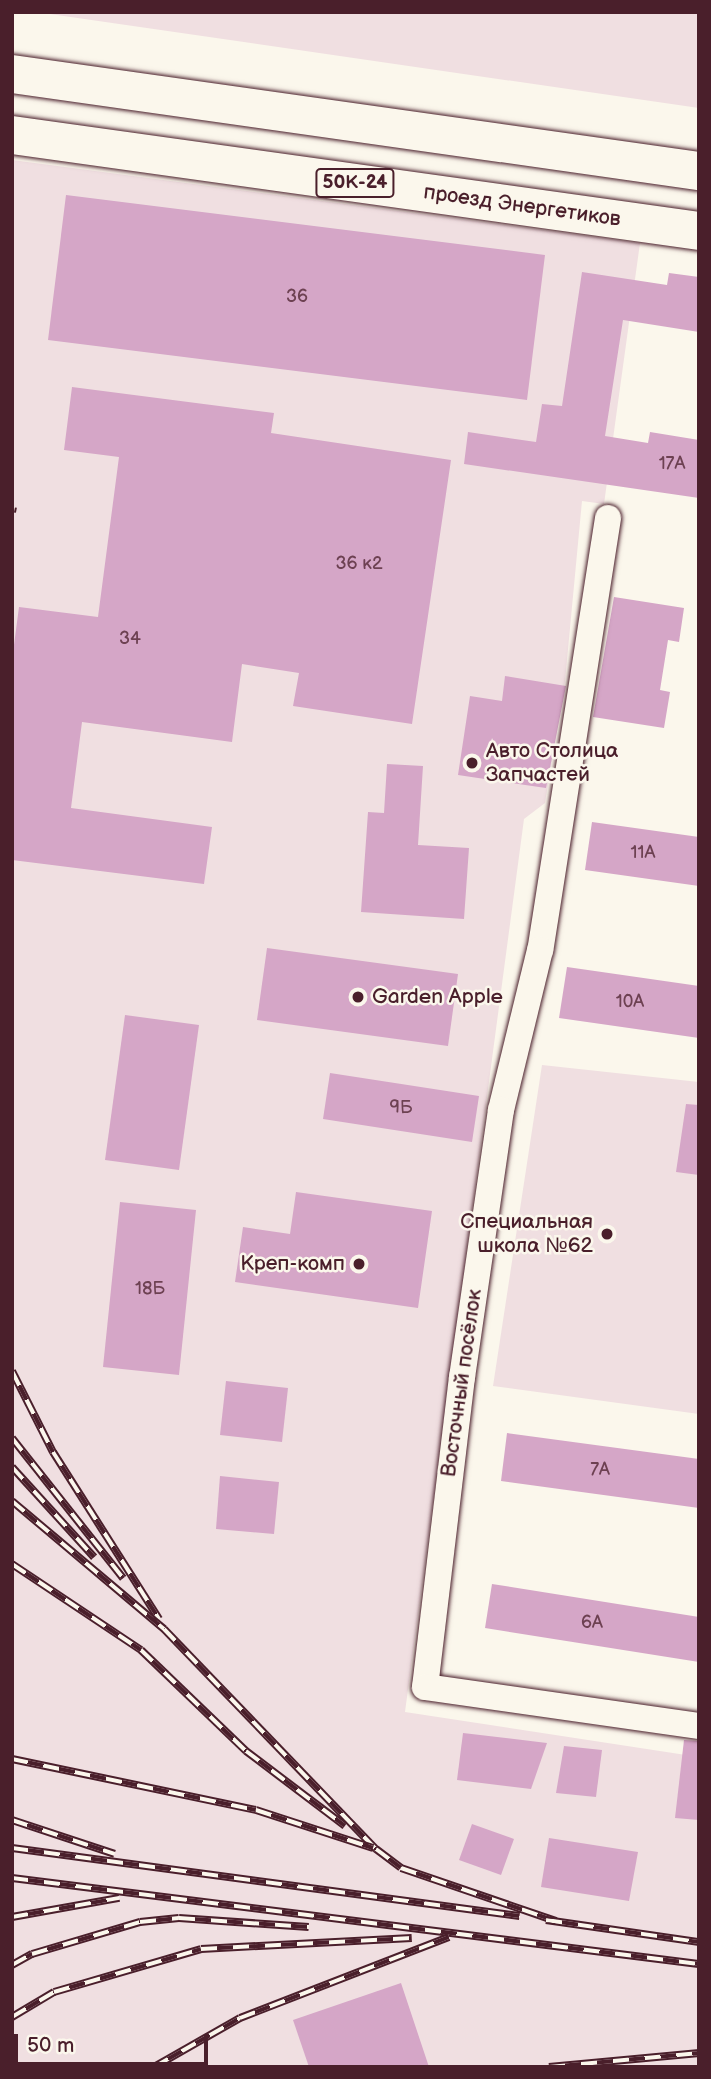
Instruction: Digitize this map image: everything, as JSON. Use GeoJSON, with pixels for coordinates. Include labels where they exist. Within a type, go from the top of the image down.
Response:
{"type":"FeatureCollection","features":[{"type":"Feature","properties":{"kind":"main road"},"geometry":{"type":"LineString","coordinates":[[12,74],[699,171]]}},
{"type":"Feature","properties":{"kind":"main road","name":"проезд Энергетиков"},"geometry":{"type":"LineString","coordinates":[[12,135],[699,231]]}},
{"type":"Feature","properties":{"kind":"street","name":"Восточный посёлок"},"geometry":{"type":"LineString","coordinates":[[608,518],[540,950],[500,1110],[462,1377],[425,1687],[699,1726]]}},
{"type":"Feature","properties":{"kind":"shaded area"},"geometry":{"type":"Polygon","coordinates":[[[36,12],[699,12],[699,108],[36,12]]]}},
{"type":"Feature","properties":{"kind":"shaded area"},"geometry":{"type":"Polygon","coordinates":[[[12,160],[640,243],[604,504],[582,501],[565,681],[545,803],[524,819],[405,1712],[699,1757],[699,2067],[12,2067],[12,160]]]}},
{"type":"Feature","properties":{"kind":"shaded area","name":"Специальная школа №62"},"geometry":{"type":"Polygon","coordinates":[[[542,1065],[699,1082],[699,1414],[493,1386],[542,1065]]]}},
{"type":"Feature","properties":{"kind":"building"},"geometry":{"type":"Polygon","coordinates":[[[66,195],[545,255],[527,400],[48,340],[66,195]]]}},
{"type":"Feature","properties":{"kind":"building"},"geometry":{"type":"Polygon","coordinates":[[[582,272],[667,285],[669,273],[699,277],[699,332],[623,320],[605,436],[648,443],[650,432],[699,440],[699,498],[464,464],[468,432],[536,442],[542,404],[562,406],[582,272]]]}},
{"type":"Feature","properties":{"kind":"building"},"geometry":{"type":"Polygon","coordinates":[[[72,387],[274,413],[271,433],[451,460],[412,724],[293,706],[299,673],[242,664],[232,742],[82,722],[71,808],[212,827],[204,884],[12,860],[12,660],[19,607],[98,617],[119,457],[64,450],[72,387]]]}},
{"type":"Feature","properties":{"kind":"building"},"geometry":{"type":"Polygon","coordinates":[[[614,597],[684,608],[679,642],[668,640],[660,690],[670,692],[664,728],[593,717],[614,597]]]}},
{"type":"Feature","properties":{"kind":"building"},"geometry":{"type":"Polygon","coordinates":[[[505,676],[566,686],[546,788],[458,775],[470,696],[502,701],[505,676]]]}},
{"type":"Feature","properties":{"kind":"building"},"geometry":{"type":"Polygon","coordinates":[[[387,764],[423,766],[418,845],[469,848],[464,919],[361,912],[368,812],[384,813],[387,764]]]}},
{"type":"Feature","properties":{"kind":"building"},"geometry":{"type":"Polygon","coordinates":[[[592,822],[699,837],[699,886],[585,870],[592,822]]]}},
{"type":"Feature","properties":{"kind":"building","name":"Garden Apple"},"geometry":{"type":"Polygon","coordinates":[[[267,948],[458,974],[448,1046],[257,1020],[267,948]]]}},
{"type":"Feature","properties":{"kind":"building"},"geometry":{"type":"Polygon","coordinates":[[[567,967],[699,986],[699,1038],[559,1018],[567,967]]]}},
{"type":"Feature","properties":{"kind":"building"},"geometry":{"type":"Polygon","coordinates":[[[125,1015],[199,1025],[179,1170],[105,1160],[125,1015]]]}},
{"type":"Feature","properties":{"kind":"building"},"geometry":{"type":"Polygon","coordinates":[[[330,1073],[479,1096],[472,1142],[323,1119],[330,1073]]]}},
{"type":"Feature","properties":{"kind":"building"},"geometry":{"type":"Polygon","coordinates":[[[686,1104],[699,1105],[699,1175],[676,1172],[686,1104]]]}},
{"type":"Feature","properties":{"kind":"building"},"geometry":{"type":"Polygon","coordinates":[[[296,1192],[432,1211],[418,1308],[235,1282],[243,1227],[290,1234],[296,1192]]]}},
{"type":"Feature","properties":{"kind":"building"},"geometry":{"type":"Polygon","coordinates":[[[120,1202],[196,1210],[179,1375],[103,1367],[120,1202]]]}},
{"type":"Feature","properties":{"kind":"building"},"geometry":{"type":"Polygon","coordinates":[[[226,1381],[288,1388],[282,1442],[220,1435],[226,1381]]]}},
{"type":"Feature","properties":{"kind":"building"},"geometry":{"type":"Polygon","coordinates":[[[507,1433],[699,1459],[699,1508],[501,1481],[507,1433]]]}},
{"type":"Feature","properties":{"kind":"building"},"geometry":{"type":"Polygon","coordinates":[[[220,1476],[279,1482],[274,1534],[216,1529],[220,1476]]]}},
{"type":"Feature","properties":{"kind":"building"},"geometry":{"type":"Polygon","coordinates":[[[492,1584],[699,1617],[699,1662],[485,1628],[492,1584]]]}},
{"type":"Feature","properties":{"kind":"building"},"geometry":{"type":"Polygon","coordinates":[[[463,1733],[547,1743],[531,1789],[457,1780],[463,1733]]]}},
{"type":"Feature","properties":{"kind":"building"},"geometry":{"type":"Polygon","coordinates":[[[684,1740],[699,1741],[699,1820],[675,1818],[684,1740]]]}},
{"type":"Feature","properties":{"kind":"building"},"geometry":{"type":"Polygon","coordinates":[[[564,1746],[602,1750],[596,1797],[556,1793],[564,1746]]]}},
{"type":"Feature","properties":{"kind":"building"},"geometry":{"type":"Polygon","coordinates":[[[472,1824],[514,1839],[501,1875],[459,1860],[472,1824]]]}},
{"type":"Feature","properties":{"kind":"building"},"geometry":{"type":"Polygon","coordinates":[[[549,1838],[638,1852],[629,1901],[541,1887],[549,1838]]]}},
{"type":"Feature","properties":{"kind":"building"},"geometry":{"type":"Polygon","coordinates":[[[401,1983],[429,2067],[309,2067],[293,2020],[401,1983]]]}},
{"type":"Feature","properties":{"kind":"railway"},"geometry":{"type":"LineString","coordinates":[[12,512],[13,507]]}},
{"type":"Feature","properties":{"kind":"railway"},"geometry":{"type":"LineString","coordinates":[[12,1371],[53,1452],[159,1619]]}},
{"type":"Feature","properties":{"kind":"railway"},"geometry":{"type":"LineString","coordinates":[[12,1438],[123,1578]]}},
{"type":"Feature","properties":{"kind":"railway"},"geometry":{"type":"LineString","coordinates":[[12,1467],[94,1557]]}},
{"type":"Feature","properties":{"kind":"railway"},"geometry":{"type":"LineString","coordinates":[[12,1501],[164,1629],[376,1849],[401,1868],[556,1921]]}},
{"type":"Feature","properties":{"kind":"railway"},"geometry":{"type":"LineString","coordinates":[[12,1564],[141,1650],[246,1751],[345,1826]]}},
{"type":"Feature","properties":{"kind":"railway"},"geometry":{"type":"LineString","coordinates":[[12,1759],[256,1810],[373,1848]]}},
{"type":"Feature","properties":{"kind":"railway"},"geometry":{"type":"LineString","coordinates":[[12,1820],[115,1854]]}},
{"type":"Feature","properties":{"kind":"railway"},"geometry":{"type":"LineString","coordinates":[[12,1848],[519,1916]]}},
{"type":"Feature","properties":{"kind":"railway"},"geometry":{"type":"LineString","coordinates":[[12,1878],[699,1964]]}},
{"type":"Feature","properties":{"kind":"railway"},"geometry":{"type":"LineString","coordinates":[[12,1917],[119,1898]]}},
{"type":"Feature","properties":{"kind":"railway"},"geometry":{"type":"LineString","coordinates":[[12,1965],[32,1954],[140,1922],[179,1918],[309,1927]]}},
{"type":"Feature","properties":{"kind":"railway"},"geometry":{"type":"LineString","coordinates":[[546,1920],[699,1942]]}},
{"type":"Feature","properties":{"kind":"railway"},"geometry":{"type":"LineString","coordinates":[[154,2067],[240,2018],[449,1937]]}},
{"type":"Feature","properties":{"kind":"railway"},"geometry":{"type":"LineString","coordinates":[[12,2017],[54,1992],[201,1949],[412,1938]]}},
{"type":"Feature","properties":{"kind":"railway"},"geometry":{"type":"LineString","coordinates":[[549,2067],[699,2053]]}},
{"type":"Feature","properties":{"kind":"place","name":"Авто Столица Запчастей"},"geometry":{"type":"Point","coordinates":[472,763]}},
{"type":"Feature","properties":{"kind":"place","name":"Garden Apple"},"geometry":{"type":"Point","coordinates":[358,997]}},
{"type":"Feature","properties":{"kind":"place","name":"Специальная школа №62"},"geometry":{"type":"Point","coordinates":[607,1234]}},
{"type":"Feature","properties":{"kind":"place","name":"Креп-комп"},"geometry":{"type":"Point","coordinates":[359,1264]}}]}
